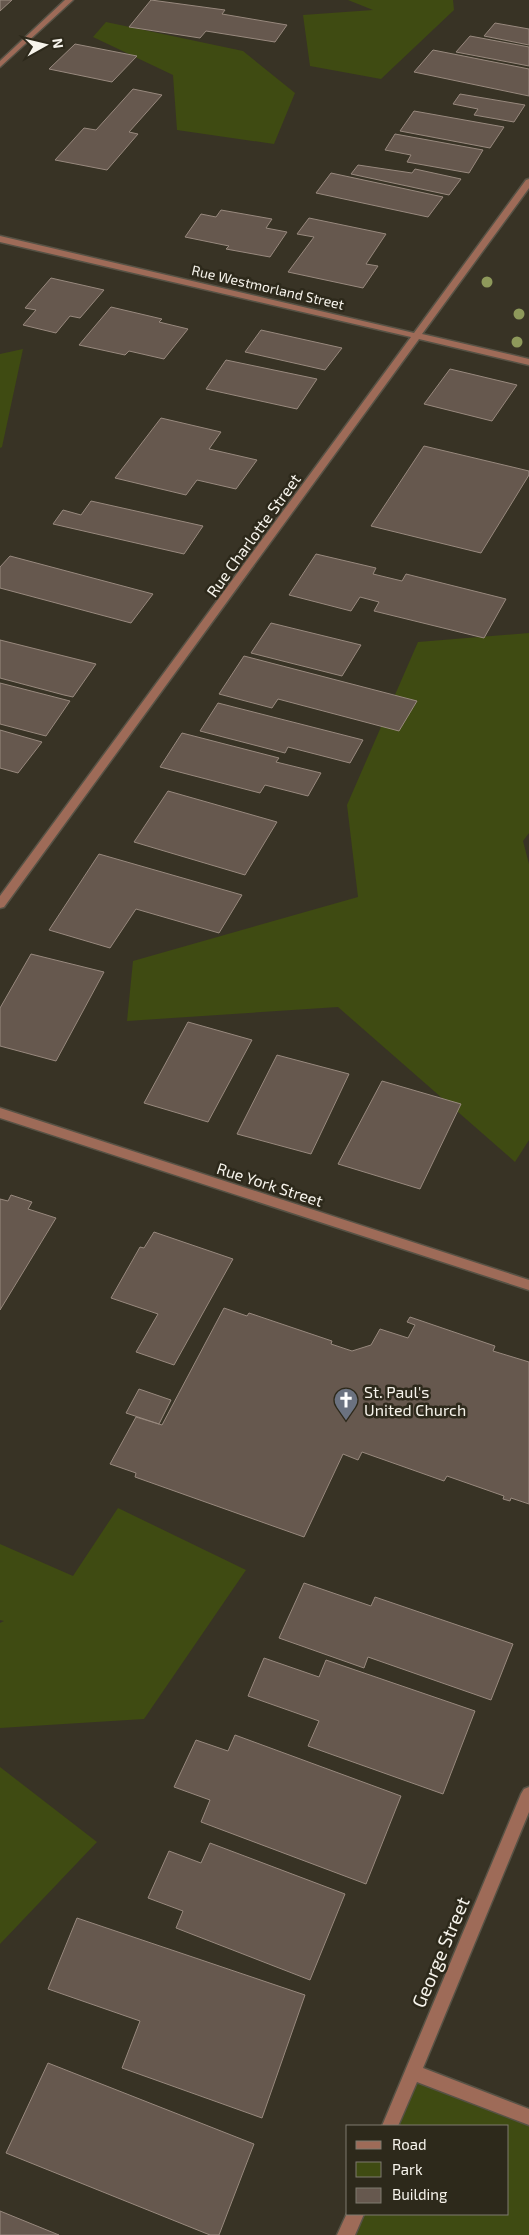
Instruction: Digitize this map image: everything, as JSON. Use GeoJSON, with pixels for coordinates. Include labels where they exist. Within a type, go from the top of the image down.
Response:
{"type":"FeatureCollection","features":[{"type":"Feature","properties":{"kind":"street"},"geometry":{"type":"LineString","coordinates":[[0,65],[69,0]]}},
{"type":"Feature","properties":{"kind":"street","name":"Rue Charlotte Street"},"geometry":{"type":"LineString","coordinates":[[0,904],[529,182]]}},
{"type":"Feature","properties":{"kind":"street","name":"Rue Westmorland Street"},"geometry":{"type":"LineString","coordinates":[[0,239],[529,362]]}},
{"type":"Feature","properties":{"kind":"street","name":"Rue York Street"},"geometry":{"type":"LineString","coordinates":[[0,1113],[529,1286]]}},
{"type":"Feature","properties":{"kind":"street","name":"George Street"},"geometry":{"type":"LineString","coordinates":[[390,2125],[529,1794]]}},
{"type":"Feature","properties":{"kind":"street"},"geometry":{"type":"LineString","coordinates":[[412,2072],[529,2117]]}},
{"type":"Feature","properties":{"kind":"street"},"geometry":{"type":"LineString","coordinates":[[346,2235],[355,2215]]}},
{"type":"Feature","properties":{"kind":"green space"},"geometry":{"type":"Polygon","coordinates":[[[348,0],[453,0],[454,10],[381,79],[310,66],[303,15],[373,10],[348,0]]]}},
{"type":"Feature","properties":{"kind":"green space"},"geometry":{"type":"Polygon","coordinates":[[[106,22],[243,51],[295,93],[274,144],[177,130],[173,75],[93,37],[106,22]]]}},
{"type":"Feature","properties":{"kind":"green space"},"geometry":{"type":"Polygon","coordinates":[[[23,349],[2,447],[0,448],[0,354],[23,349]]]}},
{"type":"Feature","properties":{"kind":"green space"},"geometry":{"type":"Polygon","coordinates":[[[529,633],[529,833],[523,841],[529,864],[529,1140],[515,1162],[338,1007],[127,1021],[133,961],[358,897],[347,805],[418,642],[529,633]]]}},
{"type":"Feature","properties":{"kind":"green space"},"geometry":{"type":"Polygon","coordinates":[[[118,1508],[246,1570],[144,1719],[0,1728],[0,1623],[4,1621],[0,1620],[0,1544],[73,1576],[118,1508]]]}},
{"type":"Feature","properties":{"kind":"green space"},"geometry":{"type":"Polygon","coordinates":[[[0,1767],[97,1842],[0,1944],[0,1767]]]}},
{"type":"Feature","properties":{"kind":"green space"},"geometry":{"type":"Polygon","coordinates":[[[412,2072],[529,2117],[529,2235],[346,2235],[355,2215],[509,2215],[509,2125],[390,2125],[412,2072]]]}},
{"type":"Feature","properties":{"kind":"building"},"geometry":{"type":"Polygon","coordinates":[[[0,0],[12,0],[0,11],[0,0]]]}},
{"type":"Feature","properties":{"kind":"building"},"geometry":{"type":"Polygon","coordinates":[[[151,0],[225,10],[222,14],[287,25],[275,42],[206,31],[200,38],[129,27],[151,0]]]}},
{"type":"Feature","properties":{"kind":"building"},"geometry":{"type":"Polygon","coordinates":[[[495,23],[529,29],[529,45],[484,36],[495,23]]]}},
{"type":"Feature","properties":{"kind":"building"},"geometry":{"type":"Polygon","coordinates":[[[470,36],[529,47],[529,66],[456,52],[470,36]]]}},
{"type":"Feature","properties":{"kind":"building"},"geometry":{"type":"Polygon","coordinates":[[[75,44],[137,56],[112,82],[49,69],[75,44]]]}},
{"type":"Feature","properties":{"kind":"building"},"geometry":{"type":"Polygon","coordinates":[[[433,50],[529,69],[529,96],[414,72],[433,50]]]}},
{"type":"Feature","properties":{"kind":"building"},"geometry":{"type":"Polygon","coordinates":[[[133,89],[162,95],[129,132],[138,134],[107,170],[55,160],[84,128],[96,130],[133,89]]]}},
{"type":"Feature","properties":{"kind":"building"},"geometry":{"type":"Polygon","coordinates":[[[460,94],[525,105],[514,122],[474,115],[478,109],[453,104],[460,94]]]}},
{"type":"Feature","properties":{"kind":"building"},"geometry":{"type":"Polygon","coordinates":[[[414,111],[504,127],[490,148],[400,131],[414,111]]]}},
{"type":"Feature","properties":{"kind":"building"},"geometry":{"type":"Polygon","coordinates":[[[395,134],[483,150],[469,173],[407,162],[411,155],[385,150],[395,134]]]}},
{"type":"Feature","properties":{"kind":"building"},"geometry":{"type":"Polygon","coordinates":[[[358,165],[412,173],[415,169],[461,179],[449,195],[351,174],[358,165]]]}},
{"type":"Feature","properties":{"kind":"building"},"geometry":{"type":"Polygon","coordinates":[[[331,173],[443,197],[428,217],[316,193],[331,173]]]}},
{"type":"Feature","properties":{"kind":"building"},"geometry":{"type":"Polygon","coordinates":[[[221,210],[272,219],[266,228],[287,232],[270,257],[226,249],[229,246],[185,237],[201,214],[216,217],[221,210]]]}},
{"type":"Feature","properties":{"kind":"building"},"geometry":{"type":"Polygon","coordinates":[[[309,218],[386,234],[366,264],[378,266],[363,288],[288,272],[314,237],[297,234],[309,218]]]}},
{"type":"Feature","properties":{"kind":"building"},"geometry":{"type":"Polygon","coordinates":[[[51,278],[104,290],[80,318],[70,316],[56,333],[23,325],[36,310],[25,308],[51,278]]]}},
{"type":"Feature","properties":{"kind":"building"},"geometry":{"type":"Polygon","coordinates":[[[111,307],[162,319],[159,322],[188,329],[164,359],[129,351],[125,355],[79,345],[111,307]]]}},
{"type":"Feature","properties":{"kind":"building"},"geometry":{"type":"Polygon","coordinates":[[[261,330],[342,348],[325,370],[245,352],[261,330]]]}},
{"type":"Feature","properties":{"kind":"building"},"geometry":{"type":"Polygon","coordinates":[[[226,360],[317,379],[297,409],[206,389],[226,360]]]}},
{"type":"Feature","properties":{"kind":"building"},"geometry":{"type":"Polygon","coordinates":[[[450,369],[517,385],[492,421],[424,404],[450,369]]]}},
{"type":"Feature","properties":{"kind":"building"},"geometry":{"type":"Polygon","coordinates":[[[161,418],[221,432],[209,449],[257,460],[236,489],[197,480],[186,495],[115,478],[161,418]]]}},
{"type":"Feature","properties":{"kind":"building"},"geometry":{"type":"Polygon","coordinates":[[[424,446],[529,471],[529,475],[481,553],[371,526],[424,446]]]}},
{"type":"Feature","properties":{"kind":"building"},"geometry":{"type":"Polygon","coordinates":[[[91,501],[203,526],[184,554],[53,524],[63,510],[81,515],[91,501]]]}},
{"type":"Feature","properties":{"kind":"building"},"geometry":{"type":"Polygon","coordinates":[[[316,554],[376,568],[373,574],[402,581],[406,574],[506,599],[484,638],[374,611],[379,602],[360,597],[351,611],[289,595],[316,554]]]}},
{"type":"Feature","properties":{"kind":"building"},"geometry":{"type":"Polygon","coordinates":[[[10,556],[153,594],[131,623],[0,588],[0,567],[10,556]]]}},
{"type":"Feature","properties":{"kind":"building"},"geometry":{"type":"Polygon","coordinates":[[[271,623],[361,645],[342,676],[251,653],[271,623]]]}},
{"type":"Feature","properties":{"kind":"building"},"geometry":{"type":"Polygon","coordinates":[[[0,640],[96,664],[73,697],[64,695],[0,678],[0,640]]]}},
{"type":"Feature","properties":{"kind":"building"},"geometry":{"type":"Polygon","coordinates":[[[244,656],[417,701],[399,731],[278,699],[272,708],[219,694],[244,656]]]}},
{"type":"Feature","properties":{"kind":"building"},"geometry":{"type":"Polygon","coordinates":[[[0,683],[70,701],[46,736],[0,724],[0,683]]]}},
{"type":"Feature","properties":{"kind":"building"},"geometry":{"type":"Polygon","coordinates":[[[218,703],[363,740],[350,763],[288,747],[285,753],[200,731],[218,703]]]}},
{"type":"Feature","properties":{"kind":"building"},"geometry":{"type":"Polygon","coordinates":[[[0,730],[42,742],[18,773],[0,768],[0,730]]]}},
{"type":"Feature","properties":{"kind":"building"},"geometry":{"type":"Polygon","coordinates":[[[182,733],[279,758],[276,762],[321,773],[308,796],[265,785],[260,793],[160,767],[182,733]]]}},
{"type":"Feature","properties":{"kind":"building"},"geometry":{"type":"Polygon","coordinates":[[[168,791],[277,822],[245,875],[134,842],[168,791]]]}},
{"type":"Feature","properties":{"kind":"building"},"geometry":{"type":"Polygon","coordinates":[[[99,854],[242,895],[219,933],[136,909],[110,948],[49,930],[99,854]]]}},
{"type":"Feature","properties":{"kind":"building"},"geometry":{"type":"Polygon","coordinates":[[[31,954],[104,972],[56,1061],[0,1046],[0,1008],[31,954]]]}},
{"type":"Feature","properties":{"kind":"building"},"geometry":{"type":"Polygon","coordinates":[[[188,1022],[252,1040],[208,1122],[144,1103],[188,1022]]]}},
{"type":"Feature","properties":{"kind":"building"},"geometry":{"type":"Polygon","coordinates":[[[277,1055],[349,1074],[311,1154],[237,1134],[277,1055]]]}},
{"type":"Feature","properties":{"kind":"building"},"geometry":{"type":"Polygon","coordinates":[[[382,1081],[461,1104],[420,1189],[338,1164],[382,1081]]]}},
{"type":"Feature","properties":{"kind":"building"},"geometry":{"type":"Polygon","coordinates":[[[11,1195],[32,1202],[28,1209],[56,1218],[0,1310],[0,1199],[8,1201],[11,1195]]]}},
{"type":"Feature","properties":{"kind":"building"},"geometry":{"type":"Polygon","coordinates":[[[154,1232],[233,1259],[174,1365],[136,1352],[158,1314],[111,1298],[140,1247],[144,1248],[154,1232]]]}},
{"type":"Feature","properties":{"kind":"building","name":"St. Paul's United Church"},"geometry":{"type":"Polygon","coordinates":[[[224,1308],[247,1316],[249,1313],[332,1341],[331,1344],[352,1351],[371,1345],[380,1329],[408,1338],[415,1325],[407,1322],[410,1317],[495,1346],[493,1351],[529,1362],[529,1504],[511,1498],[510,1501],[503,1499],[504,1496],[447,1476],[444,1481],[362,1452],[358,1460],[343,1454],[304,1537],[135,1477],[136,1473],[110,1464],[136,1417],[162,1425],[224,1308]]]}},
{"type":"Feature","properties":{"kind":"building"},"geometry":{"type":"Polygon","coordinates":[[[139,1389],[171,1400],[159,1424],[126,1413],[139,1389]]]}},
{"type":"Feature","properties":{"kind":"building"},"geometry":{"type":"Polygon","coordinates":[[[304,1583],[371,1606],[375,1597],[513,1644],[491,1700],[368,1657],[364,1668],[279,1638],[304,1583]]]}},
{"type":"Feature","properties":{"kind":"building"},"geometry":{"type":"Polygon","coordinates":[[[264,1658],[319,1677],[326,1660],[475,1711],[443,1794],[308,1746],[319,1721],[248,1696],[264,1658]]]}},
{"type":"Feature","properties":{"kind":"building"},"geometry":{"type":"Polygon","coordinates":[[[235,1735],[401,1796],[366,1884],[201,1822],[210,1800],[174,1787],[196,1740],[228,1751],[235,1735]]]}},
{"type":"Feature","properties":{"kind":"building"},"geometry":{"type":"Polygon","coordinates":[[[210,1843],[345,1894],[310,1980],[176,1928],[183,1911],[148,1898],[169,1851],[201,1863],[210,1843]]]}},
{"type":"Feature","properties":{"kind":"building"},"geometry":{"type":"Polygon","coordinates":[[[77,1918],[305,1995],[262,2118],[122,2068],[140,2021],[48,1989],[77,1918]]]}},
{"type":"Feature","properties":{"kind":"building"},"geometry":{"type":"Polygon","coordinates":[[[48,2063],[254,2144],[219,2235],[210,2235],[6,2153],[48,2063]]]}},
{"type":"Feature","properties":{"kind":"building"},"geometry":{"type":"Polygon","coordinates":[[[0,2211],[59,2235],[0,2235],[0,2211]]]}},
{"type":"Feature","properties":{"kind":"place","name":"St. Paul's United Church"},"geometry":{"type":"Point","coordinates":[346,1421]}}]}
